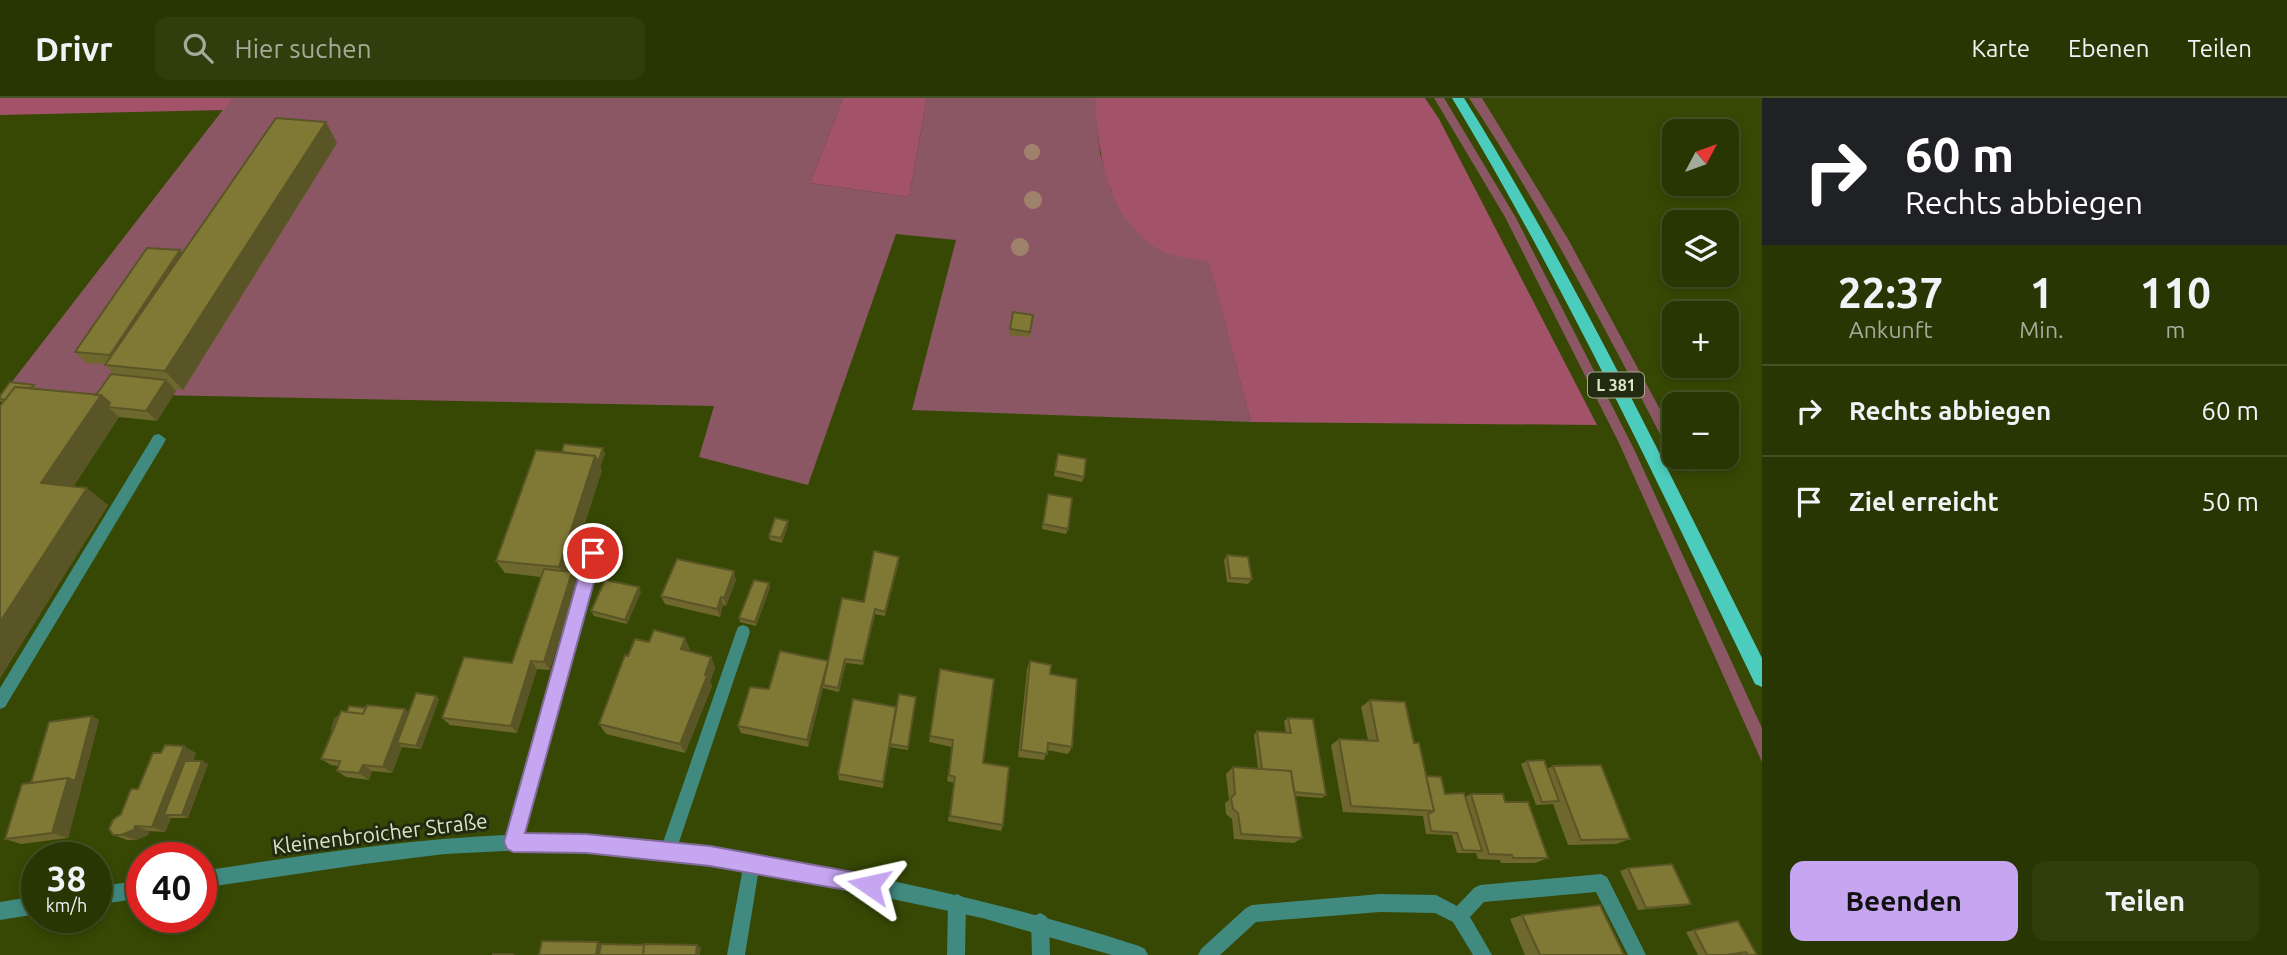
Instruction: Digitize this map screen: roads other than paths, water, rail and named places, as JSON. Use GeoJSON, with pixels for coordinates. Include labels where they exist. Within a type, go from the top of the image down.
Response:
{"type":"FeatureCollection","features":[{"type":"Feature","properties":{"kind":"main road","name":"L 381"},"geometry":{"type":"LineString","coordinates":[[1458,98],[1528,216],[1612,377],[1762,678]]}},
{"type":"Feature","properties":{"kind":"street"},"geometry":{"type":"LineString","coordinates":[[0,702],[159,439]]}},
{"type":"Feature","properties":{"kind":"street"},"geometry":{"type":"LineString","coordinates":[[513,842],[593,553]]}},
{"type":"Feature","properties":{"kind":"street"},"geometry":{"type":"LineString","coordinates":[[668,851],[743,632]]}},
{"type":"Feature","properties":{"kind":"street","name":"Kleinenbroicher Straße"},"geometry":{"type":"LineString","coordinates":[[217,878],[403,851],[513,842],[572,843],[668,851],[752,862],[957,903],[1040,922],[1139,955]]}},
{"type":"Feature","properties":{"kind":"street"},"geometry":{"type":"LineString","coordinates":[[736,955],[752,862]]}},
{"type":"Feature","properties":{"kind":"street"},"geometry":{"type":"LineString","coordinates":[[1459,916],[1480,894],[1601,883],[1637,955]]}},
{"type":"Feature","properties":{"kind":"street"},"geometry":{"type":"LineString","coordinates":[[956,955],[957,903]]}},
{"type":"Feature","properties":{"kind":"street"},"geometry":{"type":"LineString","coordinates":[[1207,955],[1252,914],[1380,903],[1436,904],[1459,916],[1483,955]]}},
{"type":"Feature","properties":{"kind":"street"},"geometry":{"type":"LineString","coordinates":[[0,911],[21,908]]}},
{"type":"Feature","properties":{"kind":"street"},"geometry":{"type":"LineString","coordinates":[[1040,922],[1041,955]]}}]}
